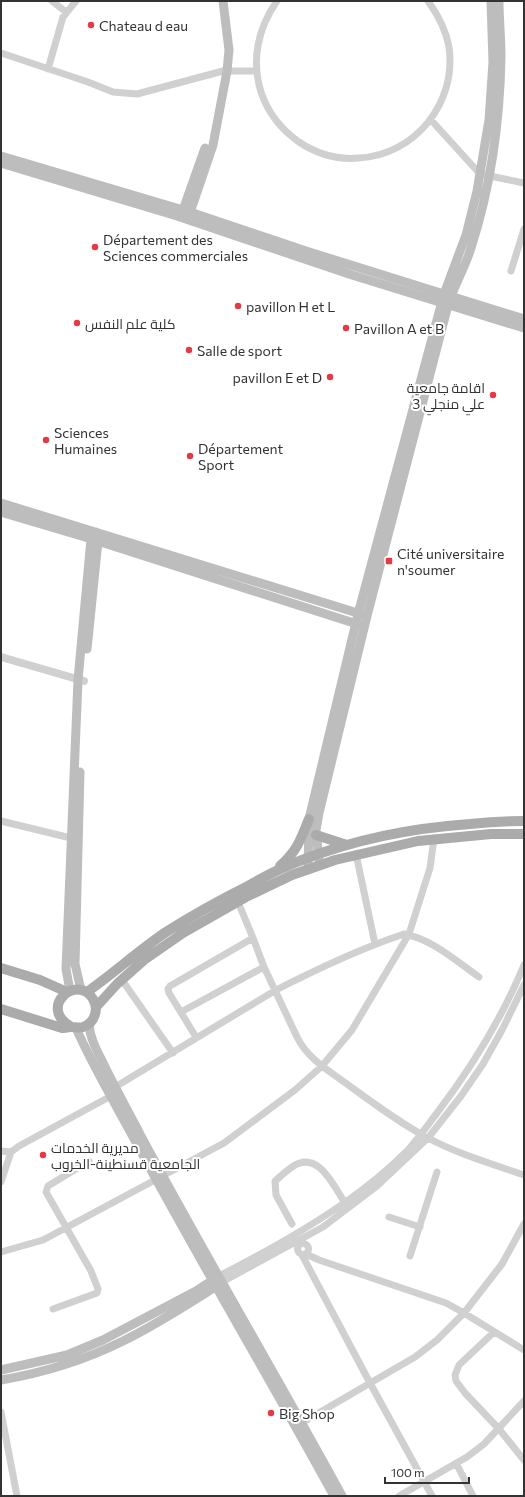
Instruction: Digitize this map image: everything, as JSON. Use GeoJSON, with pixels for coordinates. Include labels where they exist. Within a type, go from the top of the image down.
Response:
{"type":"FeatureCollection","features":[{"type":"Feature","properties":{"kind":"main road"},"geometry":{"type":"LineString","coordinates":[[218,1],[224,40],[225,71]]}},
{"type":"Feature","properties":{"kind":"main road"},"geometry":{"type":"LineString","coordinates":[[185,214],[212,125],[229,50],[223,1]]}},
{"type":"Feature","properties":{"kind":"main road"},"geometry":{"type":"LineString","coordinates":[[308,869],[308,858],[337,721],[355,623],[446,299],[466,235],[480,174],[489,120],[493,69],[491,1]]}},
{"type":"Feature","properties":{"kind":"main road"},"geometry":{"type":"LineString","coordinates":[[273,873],[292,855],[299,843],[309,819],[367,616],[446,299],[471,249],[490,176],[499,108],[501,55],[498,1]]}},
{"type":"Feature","properties":{"kind":"main road"},"geometry":{"type":"LineString","coordinates":[[1,156],[185,214],[352,275],[524,319]]}},
{"type":"Feature","properties":{"kind":"main road"},"geometry":{"type":"LineString","coordinates":[[1,163],[185,214]]}},
{"type":"Feature","properties":{"kind":"main road"},"geometry":{"type":"LineString","coordinates":[[446,299],[524,328]]}},
{"type":"Feature","properties":{"kind":"main road"},"geometry":{"type":"LineString","coordinates":[[1,503],[95,537],[364,626]]}},
{"type":"Feature","properties":{"kind":"main road"},"geometry":{"type":"LineString","coordinates":[[1,512],[95,537],[367,616]]}},
{"type":"Feature","properties":{"kind":"main road"},"geometry":{"type":"LineString","coordinates":[[69,991],[66,969],[74,839],[81,681],[95,537]]}},
{"type":"Feature","properties":{"kind":"main road"},"geometry":{"type":"LineString","coordinates":[[309,819],[314,832],[320,865]]}},
{"type":"Feature","properties":{"kind":"main road"},"geometry":{"type":"LineString","coordinates":[[1,968],[69,991],[84,991],[111,975],[134,955],[166,933],[215,904],[273,873],[318,854],[384,834],[436,826],[524,821]]}},
{"type":"Feature","properties":{"kind":"main road"},"geometry":{"type":"LineString","coordinates":[[314,832],[347,845]]}},
{"type":"Feature","properties":{"kind":"main road"},"geometry":{"type":"LineString","coordinates":[[96,1007],[144,960],[183,933],[238,902],[292,875],[356,854],[434,838],[491,834],[524,834]]}},
{"type":"Feature","properties":{"kind":"main road"},"geometry":{"type":"LineString","coordinates":[[1,1010],[55,1027],[65,1028],[83,1027],[89,1024],[94,1018],[96,1007],[92,996],[84,991],[75,964],[74,839]]}},
{"type":"Feature","properties":{"kind":"main road"},"geometry":{"type":"LineString","coordinates":[[69,991],[63,996],[58,1007],[61,1019],[73,1027],[299,1424],[342,1496]]}},
{"type":"Feature","properties":{"kind":"main road"},"geometry":{"type":"LineString","coordinates":[[89,1024],[89,1030],[95,1047],[159,1177]]}},
{"type":"Feature","properties":{"kind":"main road"},"geometry":{"type":"LineString","coordinates":[[1,1370],[67,1355],[103,1340],[217,1281]]}},
{"type":"Feature","properties":{"kind":"main road"},"geometry":{"type":"LineString","coordinates":[[1,1380],[37,1372],[100,1351],[123,1341],[150,1326],[217,1281]]}},
{"type":"Feature","properties":{"kind":"main road"},"geometry":{"type":"LineString","coordinates":[[299,1424],[334,1496]]}},
{"type":"Feature","properties":{"kind":"street"},"geometry":{"type":"LineString","coordinates":[[52,1],[66,12]]}},
{"type":"Feature","properties":{"kind":"street"},"geometry":{"type":"LineString","coordinates":[[48,69],[63,17],[76,1]]}},
{"type":"Feature","properties":{"kind":"street"},"geometry":{"type":"LineString","coordinates":[[277,1],[264,22],[260,34],[256,59],[256,72],[266,105],[279,124],[293,138],[304,145],[327,155],[353,159],[389,153],[413,138],[431,120],[438,109],[445,91],[450,60],[446,34],[441,22],[428,1]]}},
{"type":"Feature","properties":{"kind":"street"},"geometry":{"type":"LineString","coordinates":[[1,53],[112,92],[137,94],[225,71],[256,72]]}},
{"type":"Feature","properties":{"kind":"street"},"geometry":{"type":"LineString","coordinates":[[431,120],[480,174],[524,183]]}},
{"type":"Feature","properties":{"kind":"street"},"geometry":{"type":"LineString","coordinates":[[511,271],[524,229]]}},
{"type":"Feature","properties":{"kind":"street"},"geometry":{"type":"LineString","coordinates":[[1,657],[81,681]]}},
{"type":"Feature","properties":{"kind":"street"},"geometry":{"type":"LineString","coordinates":[[1,821],[74,839]]}},
{"type":"Feature","properties":{"kind":"street"},"geometry":{"type":"LineString","coordinates":[[1,1252],[43,1240],[224,1143],[295,1090],[322,1066],[352,1030],[408,934],[430,868],[434,838]]}},
{"type":"Feature","properties":{"kind":"street"},"geometry":{"type":"LineString","coordinates":[[356,854],[375,944]]}},
{"type":"Feature","properties":{"kind":"street"},"geometry":{"type":"LineString","coordinates":[[238,902],[264,968],[276,990],[301,1045],[311,1058],[364,1097],[428,1138],[456,1151],[524,1175]]}},
{"type":"Feature","properties":{"kind":"street"},"geometry":{"type":"LineString","coordinates":[[1,1182],[11,1152],[19,1146],[111,1096],[115,1087],[276,990],[354,952],[404,934],[408,934],[429,942],[479,977]]}},
{"type":"Feature","properties":{"kind":"street"},"geometry":{"type":"LineString","coordinates":[[196,1037],[168,989],[170,986],[253,938]]}},
{"type":"Feature","properties":{"kind":"street"},"geometry":{"type":"LineString","coordinates":[[298,1240],[363,1189],[406,1151],[421,1134],[461,1081],[482,1047],[512,994],[524,964]]}},
{"type":"Feature","properties":{"kind":"street"},"geometry":{"type":"LineString","coordinates":[[181,1012],[264,968]]}},
{"type":"Feature","properties":{"kind":"street"},"geometry":{"type":"LineString","coordinates":[[122,980],[173,1053]]}},
{"type":"Feature","properties":{"kind":"street"},"geometry":{"type":"LineString","coordinates":[[217,1281],[323,1227],[377,1186],[428,1138],[461,1096],[483,1064],[502,1030],[524,985]]}},
{"type":"Feature","properties":{"kind":"street"},"geometry":{"type":"LineString","coordinates":[[1,1151],[11,1152]]}},
{"type":"Feature","properties":{"kind":"street"},"geometry":{"type":"LineString","coordinates":[[53,1309],[97,1293],[98,1289],[91,1271],[46,1190],[48,1186],[89,1162]]}},
{"type":"Feature","properties":{"kind":"street"},"geometry":{"type":"LineString","coordinates":[[292,1224],[276,1195],[275,1181],[293,1166],[309,1162],[317,1164],[323,1170],[345,1203]]}},
{"type":"Feature","properties":{"kind":"street"},"geometry":{"type":"LineString","coordinates":[[410,1256],[437,1172]]}},
{"type":"Feature","properties":{"kind":"street"},"geometry":{"type":"LineString","coordinates":[[389,1217],[420,1227]]}},
{"type":"Feature","properties":{"kind":"street"},"geometry":{"type":"LineString","coordinates":[[299,1424],[415,1357],[437,1340],[464,1313],[502,1264],[524,1224]]}},
{"type":"Feature","properties":{"kind":"street"},"geometry":{"type":"LineString","coordinates":[[298,1240],[308,1247],[308,1251],[304,1254]]}},
{"type":"Feature","properties":{"kind":"street"},"geometry":{"type":"LineString","coordinates":[[304,1254],[428,1296],[464,1313],[524,1350]]}},
{"type":"Feature","properties":{"kind":"street"},"geometry":{"type":"LineString","coordinates":[[304,1254],[370,1383],[432,1496]]}},
{"type":"Feature","properties":{"kind":"street"},"geometry":{"type":"LineString","coordinates":[[494,1332],[463,1360],[457,1369],[456,1382],[524,1460]]}},
{"type":"Feature","properties":{"kind":"street"},"geometry":{"type":"LineString","coordinates":[[399,1496],[456,1463],[484,1444],[524,1401]]}},
{"type":"Feature","properties":{"kind":"street"},"geometry":{"type":"LineString","coordinates":[[1,1412],[17,1496]]}},
{"type":"Feature","properties":{"kind":"street"},"geometry":{"type":"LineString","coordinates":[[456,1463],[473,1496]]}},
{"type":"Feature","properties":{"kind":"place","name":"Chateau d eau"},"geometry":{"type":"Point","coordinates":[91,25]}},
{"type":"Feature","properties":{"kind":"place","name":"Département des Sciences commerciales"},"geometry":{"type":"Point","coordinates":[95,247]}},
{"type":"Feature","properties":{"kind":"place","name":"pavillon H et L"},"geometry":{"type":"Point","coordinates":[238,306]}},
{"type":"Feature","properties":{"kind":"place","name":"كلية علم النفس"},"geometry":{"type":"Point","coordinates":[77,323]}},
{"type":"Feature","properties":{"kind":"place","name":"Pavillon A et B"},"geometry":{"type":"Point","coordinates":[346,328]}},
{"type":"Feature","properties":{"kind":"place","name":"Salle de sport"},"geometry":{"type":"Point","coordinates":[189,350]}},
{"type":"Feature","properties":{"kind":"place","name":"pavillon E et D"},"geometry":{"type":"Point","coordinates":[330,377]}},
{"type":"Feature","properties":{"kind":"place","name":"اقامة جامعية علي منجلي 3"},"geometry":{"type":"Point","coordinates":[493,395]}},
{"type":"Feature","properties":{"kind":"place","name":"Sciences Humaines"},"geometry":{"type":"Point","coordinates":[46,440]}},
{"type":"Feature","properties":{"kind":"place","name":"Département Sport"},"geometry":{"type":"Point","coordinates":[190,456]}},
{"type":"Feature","properties":{"kind":"place","name":"Cité universitaire n'soumer"},"geometry":{"type":"Point","coordinates":[389,561]}},
{"type":"Feature","properties":{"kind":"place","name":"مديرية الخدمات الجامعية قسنطينة-الخروب"},"geometry":{"type":"Point","coordinates":[43,1155]}},
{"type":"Feature","properties":{"kind":"place","name":"Big Shop"},"geometry":{"type":"Point","coordinates":[271,1413]}}]}
